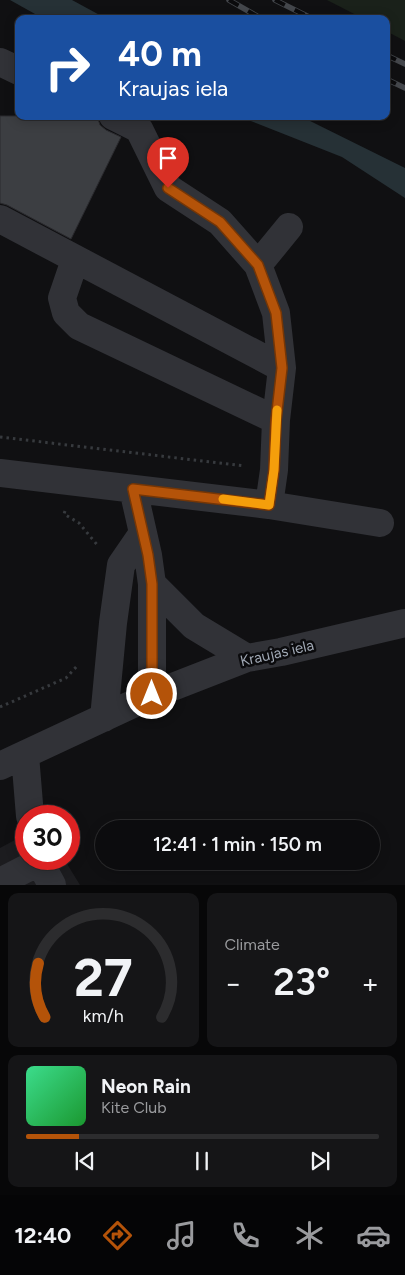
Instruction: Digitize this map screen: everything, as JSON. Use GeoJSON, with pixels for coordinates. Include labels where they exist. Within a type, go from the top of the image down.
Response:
{"type":"FeatureCollection","features":[{"type":"Feature","properties":{"kind":"street"},"geometry":{"type":"LineString","coordinates":[[0,62],[15,69]]}},
{"type":"Feature","properties":{"kind":"street"},"geometry":{"type":"LineString","coordinates":[[121,120],[139,129],[168,188],[220,222],[258,265],[276,313],[282,368],[276,420],[274,470],[269,505]]}},
{"type":"Feature","properties":{"kind":"street"},"geometry":{"type":"LineString","coordinates":[[1,221],[282,368]]}},
{"type":"Feature","properties":{"kind":"street"},"geometry":{"type":"LineString","coordinates":[[258,265],[289,227]]}},
{"type":"Feature","properties":{"kind":"street"},"geometry":{"type":"LineString","coordinates":[[75,260],[62,298],[66,313],[79,326],[276,420]]}},
{"type":"Feature","properties":{"kind":"street"},"geometry":{"type":"LineString","coordinates":[[0,473],[269,505],[380,523]]}},
{"type":"Feature","properties":{"kind":"street"},"geometry":{"type":"LineString","coordinates":[[133,489],[148,555],[152,584],[152,694]]}},
{"type":"Feature","properties":{"kind":"street"},"geometry":{"type":"LineString","coordinates":[[104,718],[112,624],[121,565],[143,533]]}},
{"type":"Feature","properties":{"kind":"street"},"geometry":{"type":"LineString","coordinates":[[152,584],[194,626],[247,658]]}},
{"type":"Feature","properties":{"kind":"street","name":"Kraujas iela"},"geometry":{"type":"LineString","coordinates":[[0,766],[152,694],[247,658],[405,623]]}},
{"type":"Feature","properties":{"kind":"street"},"geometry":{"type":"LineString","coordinates":[[25,755],[29,805]]}},
{"type":"Feature","properties":{"kind":"street"},"geometry":{"type":"LineString","coordinates":[[0,882],[37,870]]}},
{"type":"Feature","properties":{"kind":"path"},"geometry":{"type":"LineString","coordinates":[[0,437],[274,470]]}},
{"type":"Feature","properties":{"kind":"path"},"geometry":{"type":"LineString","coordinates":[[70,445],[64,514],[79,523],[101,549]]}},
{"type":"Feature","properties":{"kind":"path"},"geometry":{"type":"LineString","coordinates":[[0,707],[66,678],[79,664]]}},
{"type":"Feature","properties":{"kind":"shaded area"},"geometry":{"type":"Polygon","coordinates":[[[10,0],[72,0],[100,15],[37,15],[10,0]]]}},
{"type":"Feature","properties":{"kind":"shaded area"},"geometry":{"type":"Polygon","coordinates":[[[327,0],[405,0],[405,41],[390,33],[390,15],[356,15],[327,0]]]}},
{"type":"Feature","properties":{"kind":"shaded area"},"geometry":{"type":"Polygon","coordinates":[[[248,120],[308,120],[405,168],[405,198],[342,157],[248,120]]]}},
{"type":"Feature","properties":{"kind":"shaded area"},"geometry":{"type":"Polygon","coordinates":[[[15,840],[15,870],[71,870],[80,885],[0,885],[0,848],[15,840]]]}},
{"type":"Feature","properties":{"kind":"building"},"geometry":{"type":"Polygon","coordinates":[[[0,116],[15,116],[15,120],[98,120],[100,125],[106,130],[121,137],[71,239],[0,203],[0,116]]]}},
{"type":"Feature","properties":{"kind":"railway"},"geometry":{"type":"LineString","coordinates":[[229,0],[255,15]]}},
{"type":"Feature","properties":{"kind":"railway"},"geometry":{"type":"LineString","coordinates":[[275,0],[305,15]]}},
{"type":"Feature","properties":{"kind":"railway"},"geometry":{"type":"LineString","coordinates":[[390,57],[405,64]]}},
{"type":"Feature","properties":{"kind":"railway"},"geometry":{"type":"LineString","coordinates":[[390,81],[405,88]]}},
{"type":"Feature","properties":{"kind":"slow traffic"},"geometry":{"type":"LineString","coordinates":[[223,499],[269,505],[274,470],[277,410]]}},
{"type":"Feature","properties":{"kind":"route"},"geometry":{"type":"LineString","coordinates":[[152,694],[152,584],[148,555],[133,489],[269,505],[274,470],[276,420],[282,368],[276,313],[258,265],[220,222],[168,188]]}}]}
